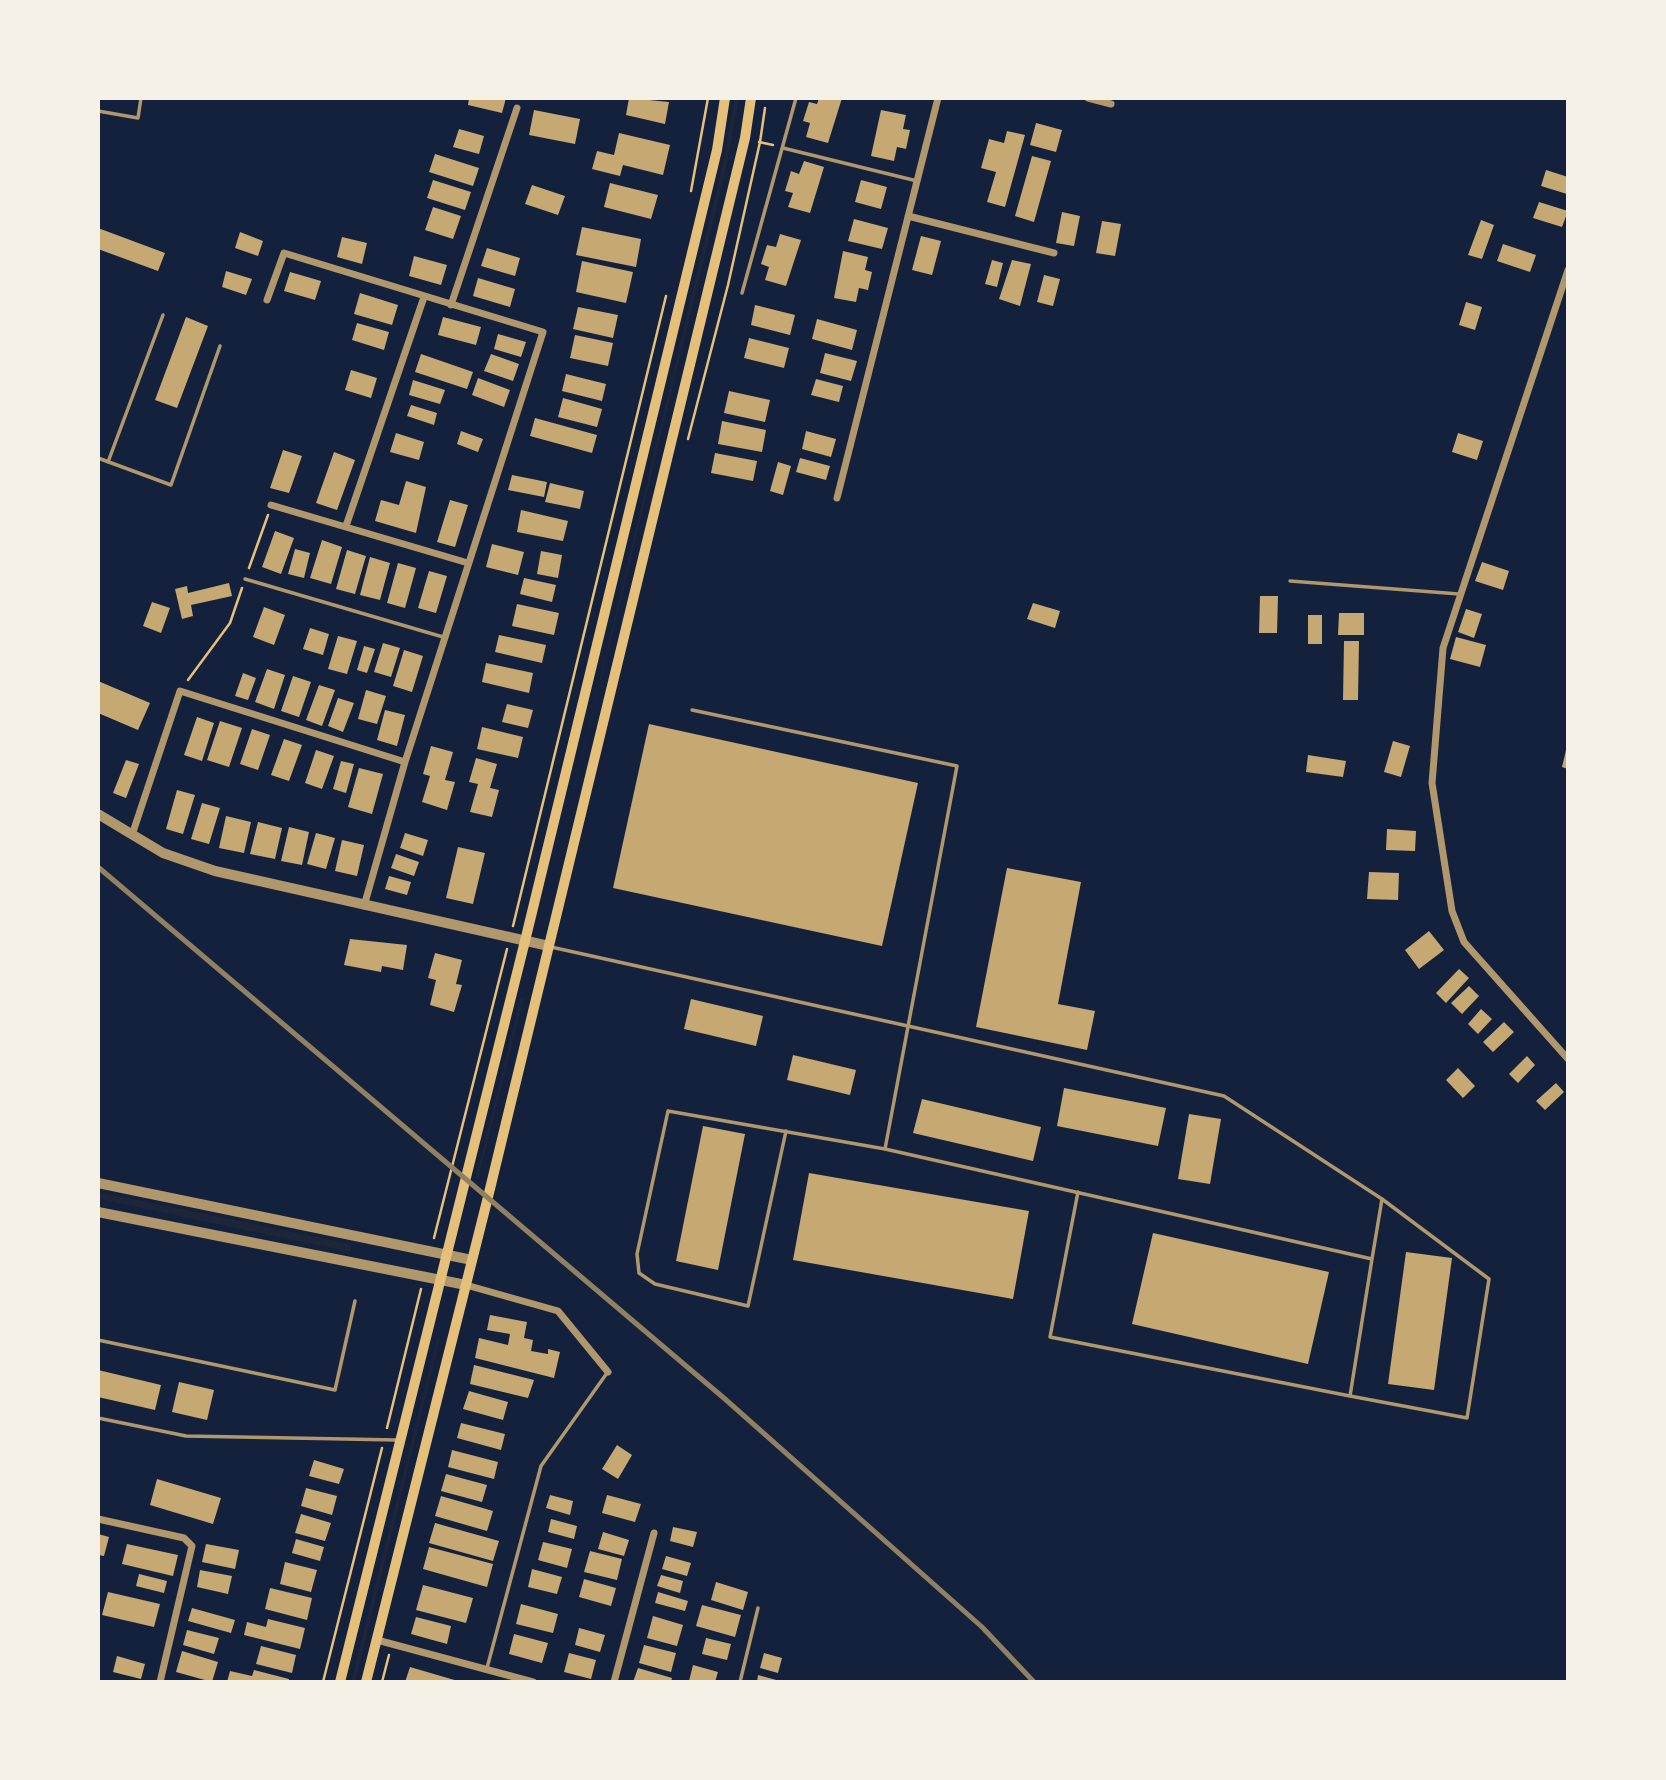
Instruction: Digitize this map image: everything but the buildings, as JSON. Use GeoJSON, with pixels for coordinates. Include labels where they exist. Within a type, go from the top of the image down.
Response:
{"type":"FeatureCollection","features":[{"type":"Feature","properties":{"kind":"main road"},"geometry":{"type":"LineString","coordinates":[[340,1682],[525,941],[716,150],[725,98]]}},
{"type":"Feature","properties":{"kind":"main road"},"geometry":{"type":"LineString","coordinates":[[366,1682],[549,946],[745,138],[751,98]]}},
{"type":"Feature","properties":{"kind":"street"},"geometry":{"type":"LineString","coordinates":[[837,498],[938,98]]}},
{"type":"Feature","properties":{"kind":"street"},"geometry":{"type":"LineString","coordinates":[[1088,98],[1111,104]]}},
{"type":"Feature","properties":{"kind":"street"},"geometry":{"type":"LineString","coordinates":[[451,305],[517,108]]}},
{"type":"Feature","properties":{"kind":"street"},"geometry":{"type":"LineString","coordinates":[[908,216],[1054,253]]}},
{"type":"Feature","properties":{"kind":"street"},"geometry":{"type":"LineString","coordinates":[[267,300],[284,253],[543,332],[443,637],[364,906]]}},
{"type":"Feature","properties":{"kind":"street"},"geometry":{"type":"LineString","coordinates":[[1568,270],[1443,648],[1432,783],[1452,911],[1464,942],[1568,1059]]}},
{"type":"Feature","properties":{"kind":"street"},"geometry":{"type":"LineString","coordinates":[[346,526],[425,297]]}},
{"type":"Feature","properties":{"kind":"street"},"geometry":{"type":"LineString","coordinates":[[271,505],[468,563]]}},
{"type":"Feature","properties":{"kind":"street"},"geometry":{"type":"LineString","coordinates":[[132,835],[180,691],[405,761]]}},
{"type":"Feature","properties":{"kind":"street"},"geometry":{"type":"LineString","coordinates":[[98,814],[163,853],[215,871],[549,946]]}},
{"type":"Feature","properties":{"kind":"street"},"geometry":{"type":"LineString","coordinates":[[98,1183],[472,1260]]}},
{"type":"Feature","properties":{"kind":"street"},"geometry":{"type":"LineString","coordinates":[[98,1212],[466,1285],[558,1311],[608,1372]]}},
{"type":"Feature","properties":{"kind":"street"},"geometry":{"type":"LineString","coordinates":[[98,1519],[188,1541],[192,1546],[160,1682]]}},
{"type":"Feature","properties":{"kind":"street"},"geometry":{"type":"LineString","coordinates":[[614,1682],[654,1533]]}},
{"type":"Feature","properties":{"kind":"street"},"geometry":{"type":"LineString","coordinates":[[377,1640],[533,1682]]}},
{"type":"Feature","properties":{"kind":"lane"},"geometry":{"type":"LineString","coordinates":[[98,111],[138,118],[141,98]]}},
{"type":"Feature","properties":{"kind":"lane"},"geometry":{"type":"LineString","coordinates":[[742,293],[796,98]]}},
{"type":"Feature","properties":{"kind":"lane"},"geometry":{"type":"LineString","coordinates":[[783,148],[917,181]]}},
{"type":"Feature","properties":{"kind":"lane"},"geometry":{"type":"LineString","coordinates":[[108,462],[163,316]]}},
{"type":"Feature","properties":{"kind":"lane"},"geometry":{"type":"LineString","coordinates":[[98,458],[171,485],[220,346]]}},
{"type":"Feature","properties":{"kind":"lane"},"geometry":{"type":"LineString","coordinates":[[245,579],[443,637]]}},
{"type":"Feature","properties":{"kind":"lane"},"geometry":{"type":"LineString","coordinates":[[1290,581],[1461,594]]}},
{"type":"Feature","properties":{"kind":"lane"},"geometry":{"type":"LineString","coordinates":[[692,710],[957,766],[885,1149]]}},
{"type":"Feature","properties":{"kind":"lane"},"geometry":{"type":"LineString","coordinates":[[549,946],[1224,1096],[1382,1199],[1489,1279],[1466,1418],[1050,1337],[1078,1192]]}},
{"type":"Feature","properties":{"kind":"lane"},"geometry":{"type":"LineString","coordinates":[[786,1131],[748,1306],[655,1284],[639,1273],[637,1254],[668,1111],[786,1131],[885,1149],[1372,1259]]}},
{"type":"Feature","properties":{"kind":"lane"},"geometry":{"type":"LineString","coordinates":[[1350,1396],[1382,1199]]}},
{"type":"Feature","properties":{"kind":"lane"},"geometry":{"type":"LineString","coordinates":[[98,1340],[335,1390],[355,1301]]}},
{"type":"Feature","properties":{"kind":"lane"},"geometry":{"type":"LineString","coordinates":[[487,1668],[541,1466],[608,1372]]}},
{"type":"Feature","properties":{"kind":"lane"},"geometry":{"type":"LineString","coordinates":[[98,1418],[187,1436],[399,1440]]}},
{"type":"Feature","properties":{"kind":"lane"},"geometry":{"type":"LineString","coordinates":[[740,1682],[758,1608]]}},
{"type":"Feature","properties":{"kind":"path"},"geometry":{"type":"LineString","coordinates":[[689,203],[708,98]]}},
{"type":"Feature","properties":{"kind":"path"},"geometry":{"type":"LineString","coordinates":[[728,285],[761,142],[766,98]]}},
{"type":"Feature","properties":{"kind":"path"},"geometry":{"type":"LineString","coordinates":[[745,138],[783,148]]}},
{"type":"Feature","properties":{"kind":"path"},"geometry":{"type":"LineString","coordinates":[[430,1252],[510,938],[666,295]]}},
{"type":"Feature","properties":{"kind":"path"},"geometry":{"type":"LineString","coordinates":[[180,691],[230,623],[271,505]]}},
{"type":"Feature","properties":{"kind":"path"},"geometry":{"type":"LineString","coordinates":[[324,1682],[424,1276]]}},
{"type":"Feature","properties":{"kind":"shaded area"},"geometry":{"type":"Polygon","coordinates":[[[735,98],[739,99],[726,169],[549,893],[720,176],[735,98]]]}},
{"type":"Feature","properties":{"kind":"shaded area"},"geometry":{"type":"Polygon","coordinates":[[[521,997],[524,998],[478,1180],[476,1177],[521,997]]]}},
{"type":"Feature","properties":{"kind":"shaded area"},"geometry":{"type":"Polygon","coordinates":[[[98,1192],[351,1244],[350,1252],[98,1199],[98,1192]]]}},
{"type":"Feature","properties":{"kind":"shaded area"},"geometry":{"type":"Polygon","coordinates":[[[437,1339],[440,1339],[355,1682],[351,1682],[437,1339]]]}},
{"type":"Feature","properties":{"kind":"railway"},"geometry":{"type":"LineString","coordinates":[[98,867],[725,1399],[982,1627],[1034,1682]]}}]}
